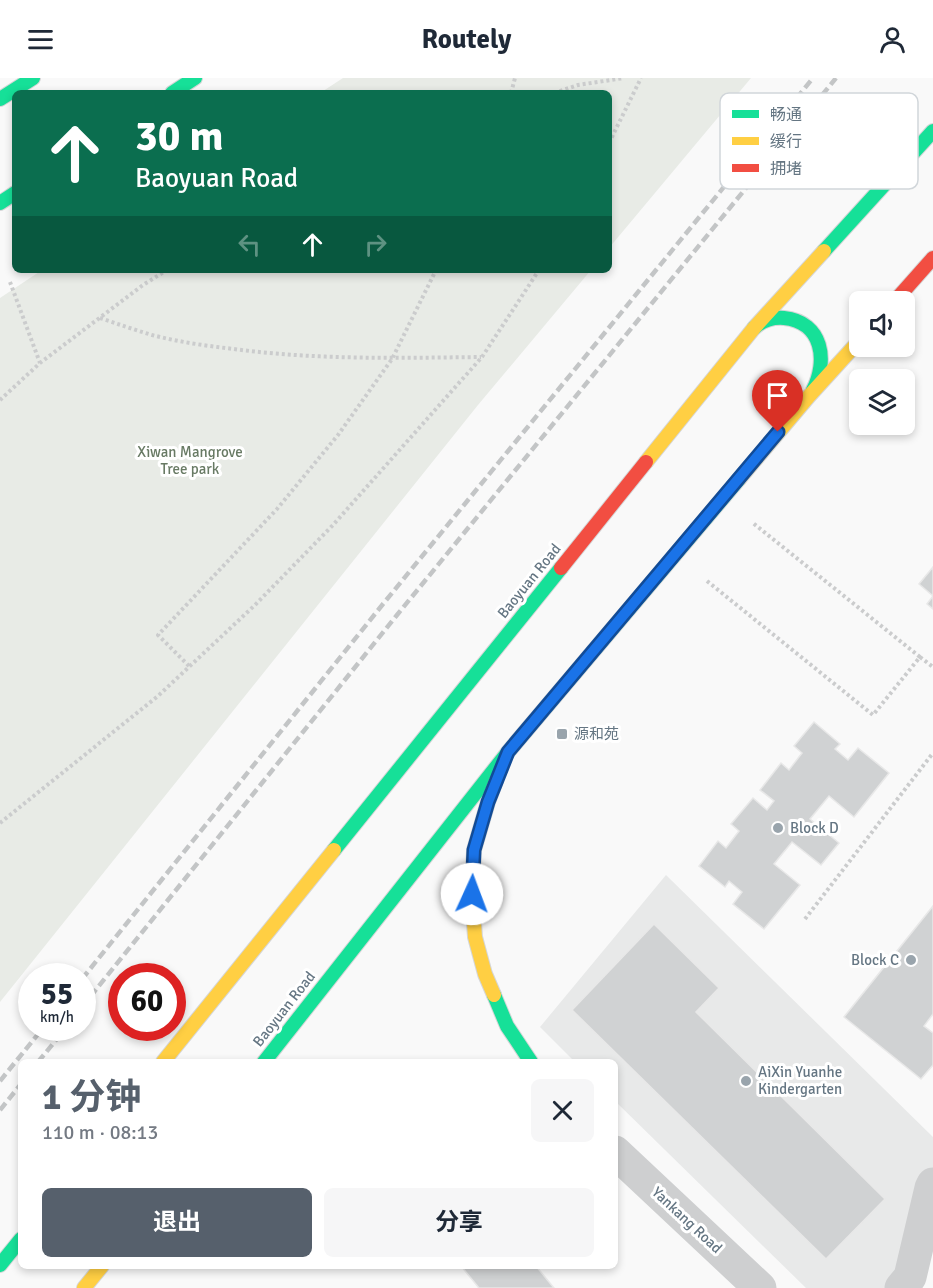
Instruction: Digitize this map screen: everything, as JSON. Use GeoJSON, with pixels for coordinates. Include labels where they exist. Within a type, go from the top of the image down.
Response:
{"type":"FeatureCollection","features":[{"type":"Feature","properties":{"kind":"main road"},"geometry":{"type":"LineString","coordinates":[[14,90],[33,78]]}},
{"type":"Feature","properties":{"kind":"main road"},"geometry":{"type":"LineString","coordinates":[[176,90],[195,78]]}},
{"type":"Feature","properties":{"kind":"main road","name":"Baoyuan Road"},"geometry":{"type":"LineString","coordinates":[[918,148],[933,131]]}},
{"type":"Feature","properties":{"kind":"main road","name":"Baoyuan Road"},"geometry":{"type":"LineString","coordinates":[[165,1059],[754,328],[880,189]]}},
{"type":"Feature","properties":{"kind":"main road"},"geometry":{"type":"LineString","coordinates":[[904,291],[933,258]]}},
{"type":"Feature","properties":{"kind":"main road"},"geometry":{"type":"LineString","coordinates":[[754,328],[765,320],[781,318],[795,320],[808,327],[818,339],[823,353],[822,369],[818,382],[809,396]]}},
{"type":"Feature","properties":{"kind":"main road","name":"Baoyuan Road"},"geometry":{"type":"LineString","coordinates":[[266,1059],[508,752],[809,396],[849,352]]}},
{"type":"Feature","properties":{"kind":"main road"},"geometry":{"type":"LineString","coordinates":[[508,752],[488,802],[474,850],[472,894],[475,937],[485,974],[507,1026],[529,1059]]}},
{"type":"Feature","properties":{"kind":"main road"},"geometry":{"type":"LineString","coordinates":[[0,1265],[18,1243]]}},
{"type":"Feature","properties":{"kind":"main road"},"geometry":{"type":"LineString","coordinates":[[84,1288],[100,1269]]}},
{"type":"Feature","properties":{"kind":"street","name":"Yankang Road"},"geometry":{"type":"LineString","coordinates":[[618,1155],[760,1288]]}},
{"type":"Feature","properties":{"kind":"street"},"geometry":{"type":"LineString","coordinates":[[901,1288],[910,1277],[933,1184]]}},
{"type":"Feature","properties":{"kind":"path"},"geometry":{"type":"LineString","coordinates":[[563,90],[578,85],[624,78]]}},
{"type":"Feature","properties":{"kind":"path"},"geometry":{"type":"LineString","coordinates":[[612,137],[641,78]]}},
{"type":"Feature","properties":{"kind":"path"},"geometry":{"type":"LineString","coordinates":[[0,400],[40,363],[162,273]]}},
{"type":"Feature","properties":{"kind":"path"},"geometry":{"type":"LineString","coordinates":[[189,666],[158,635],[277,508],[338,435],[392,359],[435,273]]}},
{"type":"Feature","properties":{"kind":"path"},"geometry":{"type":"LineString","coordinates":[[0,823],[158,696],[255,605],[333,525],[482,357],[537,273]]}},
{"type":"Feature","properties":{"kind":"path"},"geometry":{"type":"LineString","coordinates":[[10,282],[40,363]]}},
{"type":"Feature","properties":{"kind":"path"},"geometry":{"type":"LineString","coordinates":[[100,318],[153,335],[205,346],[270,354],[392,359],[482,357]]}},
{"type":"Feature","properties":{"kind":"path"},"geometry":{"type":"LineString","coordinates":[[753,522],[933,667]]}},
{"type":"Feature","properties":{"kind":"path"},"geometry":{"type":"LineString","coordinates":[[707,581],[873,716],[920,657]]}},
{"type":"Feature","properties":{"kind":"path"},"geometry":{"type":"LineString","coordinates":[[805,919],[933,753]]}},
{"type":"Feature","properties":{"kind":"shaded area","name":"AiXin Yuanhe Kindergarten"},"geometry":{"type":"Polygon","coordinates":[[[666,875],[933,1137],[933,1220],[886,1288],[806,1288],[618,1104],[618,1059],[572,1059],[540,1027],[666,875]]]}},
{"type":"Feature","properties":{"kind":"green space"},"geometry":{"type":"Polygon","coordinates":[[[343,78],[751,78],[738,93],[720,93],[720,115],[612,244],[612,90],[325,90],[343,78]]]}},
{"type":"Feature","properties":{"kind":"green space","name":"Xiwan Mangrove Tree park"},"geometry":{"type":"Polygon","coordinates":[[[38,273],[588,273],[478,405],[31,963],[18,963],[18,980],[0,1002],[0,298],[38,273]]]}},
{"type":"Feature","properties":{"kind":"building"},"geometry":{"type":"Polygon","coordinates":[[[933,567],[933,596],[919,584],[933,567]]]}},
{"type":"Feature","properties":{"kind":"building"},"geometry":{"type":"Polygon","coordinates":[[[933,596],[933,609],[927,604],[933,596]]]}},
{"type":"Feature","properties":{"kind":"building","name":"Block D"},"geometry":{"type":"Polygon","coordinates":[[[814,722],[840,744],[835,749],[848,760],[858,748],[889,773],[854,817],[829,796],[810,819],[839,843],[821,865],[792,842],[774,864],[800,885],[764,929],[733,904],[742,892],[729,881],[725,887],[699,866],[718,841],[726,848],[739,831],[731,824],[753,798],[767,810],[774,801],[760,790],[781,763],[789,770],[802,753],[794,746],[814,722]]]}},
{"type":"Feature","properties":{"kind":"building","name":"Block C"},"geometry":{"type":"Polygon","coordinates":[[[933,906],[933,1014],[924,1026],[933,1033],[933,1065],[921,1079],[844,1017],[933,906]]]}},
{"type":"Feature","properties":{"kind":"building"},"geometry":{"type":"Polygon","coordinates":[[[654,924],[719,988],[696,1012],[885,1199],[826,1259],[572,1010],[654,924]]]}},
{"type":"Feature","properties":{"kind":"building"},"geometry":{"type":"Polygon","coordinates":[[[463,1269],[538,1269],[554,1288],[479,1288],[463,1269]]]}},
{"type":"Feature","properties":{"kind":"railway"},"geometry":{"type":"LineString","coordinates":[[801,93],[813,78]]}},
{"type":"Feature","properties":{"kind":"railway"},"geometry":{"type":"LineString","coordinates":[[824,93],[836,78]]}},
{"type":"Feature","properties":{"kind":"railway"},"geometry":{"type":"LineString","coordinates":[[95,963],[383,604],[722,189]]}},
{"type":"Feature","properties":{"kind":"railway"},"geometry":{"type":"LineString","coordinates":[[96,990],[397,615],[745,189]]}},
{"type":"Feature","properties":{"kind":"railway"},"geometry":{"type":"LineString","coordinates":[[0,1081],[32,1041]]}},
{"type":"Feature","properties":{"kind":"railway"},"geometry":{"type":"LineString","coordinates":[[40,1059],[55,1041]]}},
{"type":"Feature","properties":{"kind":"railway"},"geometry":{"type":"LineString","coordinates":[[0,1110],[18,1088]]}},
{"type":"Feature","properties":{"kind":"traffic: fast"},"geometry":{"type":"LineString","coordinates":[[14,90],[33,78]]}},
{"type":"Feature","properties":{"kind":"traffic: fast"},"geometry":{"type":"LineString","coordinates":[[177,90],[195,78]]}},
{"type":"Feature","properties":{"kind":"traffic: fast"},"geometry":{"type":"LineString","coordinates":[[0,99],[12,91]]}},
{"type":"Feature","properties":{"kind":"traffic: fast"},"geometry":{"type":"LineString","coordinates":[[918,148],[933,131]]}},
{"type":"Feature","properties":{"kind":"traffic: fast"},"geometry":{"type":"LineString","coordinates":[[824,251],[880,189]]}},
{"type":"Feature","properties":{"kind":"traffic: fast"},"geometry":{"type":"LineString","coordinates":[[0,203],[12,195]]}},
{"type":"Feature","properties":{"kind":"traffic: fast"},"geometry":{"type":"LineString","coordinates":[[754,328],[768,320],[780,318],[797,321],[807,327],[819,345],[821,356],[818,379],[813,390]]}},
{"type":"Feature","properties":{"kind":"traffic: fast"},"geometry":{"type":"LineString","coordinates":[[266,1059],[508,752],[739,479]]}},
{"type":"Feature","properties":{"kind":"traffic: fast"},"geometry":{"type":"LineString","coordinates":[[334,850],[561,568]]}},
{"type":"Feature","properties":{"kind":"traffic: fast"},"geometry":{"type":"LineString","coordinates":[[494,995],[507,1026],[529,1059]]}},
{"type":"Feature","properties":{"kind":"traffic: fast"},"geometry":{"type":"LineString","coordinates":[[0,1265],[18,1243]]}},
{"type":"Feature","properties":{"kind":"traffic: slow"},"geometry":{"type":"LineString","coordinates":[[646,462],[754,328],[824,251]]}},
{"type":"Feature","properties":{"kind":"traffic: slow"},"geometry":{"type":"LineString","coordinates":[[739,479],[849,352]]}},
{"type":"Feature","properties":{"kind":"traffic: slow"},"geometry":{"type":"LineString","coordinates":[[494,995],[485,974],[475,937],[472,895],[474,850],[496,781]]}},
{"type":"Feature","properties":{"kind":"traffic: slow"},"geometry":{"type":"LineString","coordinates":[[165,1059],[334,850]]}},
{"type":"Feature","properties":{"kind":"traffic: slow"},"geometry":{"type":"LineString","coordinates":[[84,1288],[100,1269]]}},
{"type":"Feature","properties":{"kind":"traffic: jam"},"geometry":{"type":"LineString","coordinates":[[904,291],[933,258]]}},
{"type":"Feature","properties":{"kind":"traffic: jam"},"geometry":{"type":"LineString","coordinates":[[561,568],[646,462]]}},
{"type":"Feature","properties":{"kind":"place","name":"源和苑"},"geometry":{"type":"Point","coordinates":[562,734]}},
{"type":"Feature","properties":{"kind":"place","name":"Block D"},"geometry":{"type":"Point","coordinates":[778,828]}},
{"type":"Feature","properties":{"kind":"place","name":"Block C"},"geometry":{"type":"Point","coordinates":[911,960]}},
{"type":"Feature","properties":{"kind":"place","name":"AiXin Yuanhe Kindergarten"},"geometry":{"type":"Point","coordinates":[746,1081]}},
{"type":"Feature","properties":{"kind":"route"},"geometry":{"type":"LineString","coordinates":[[472,894],[474,850],[488,802],[508,752],[778,432]]}}]}
